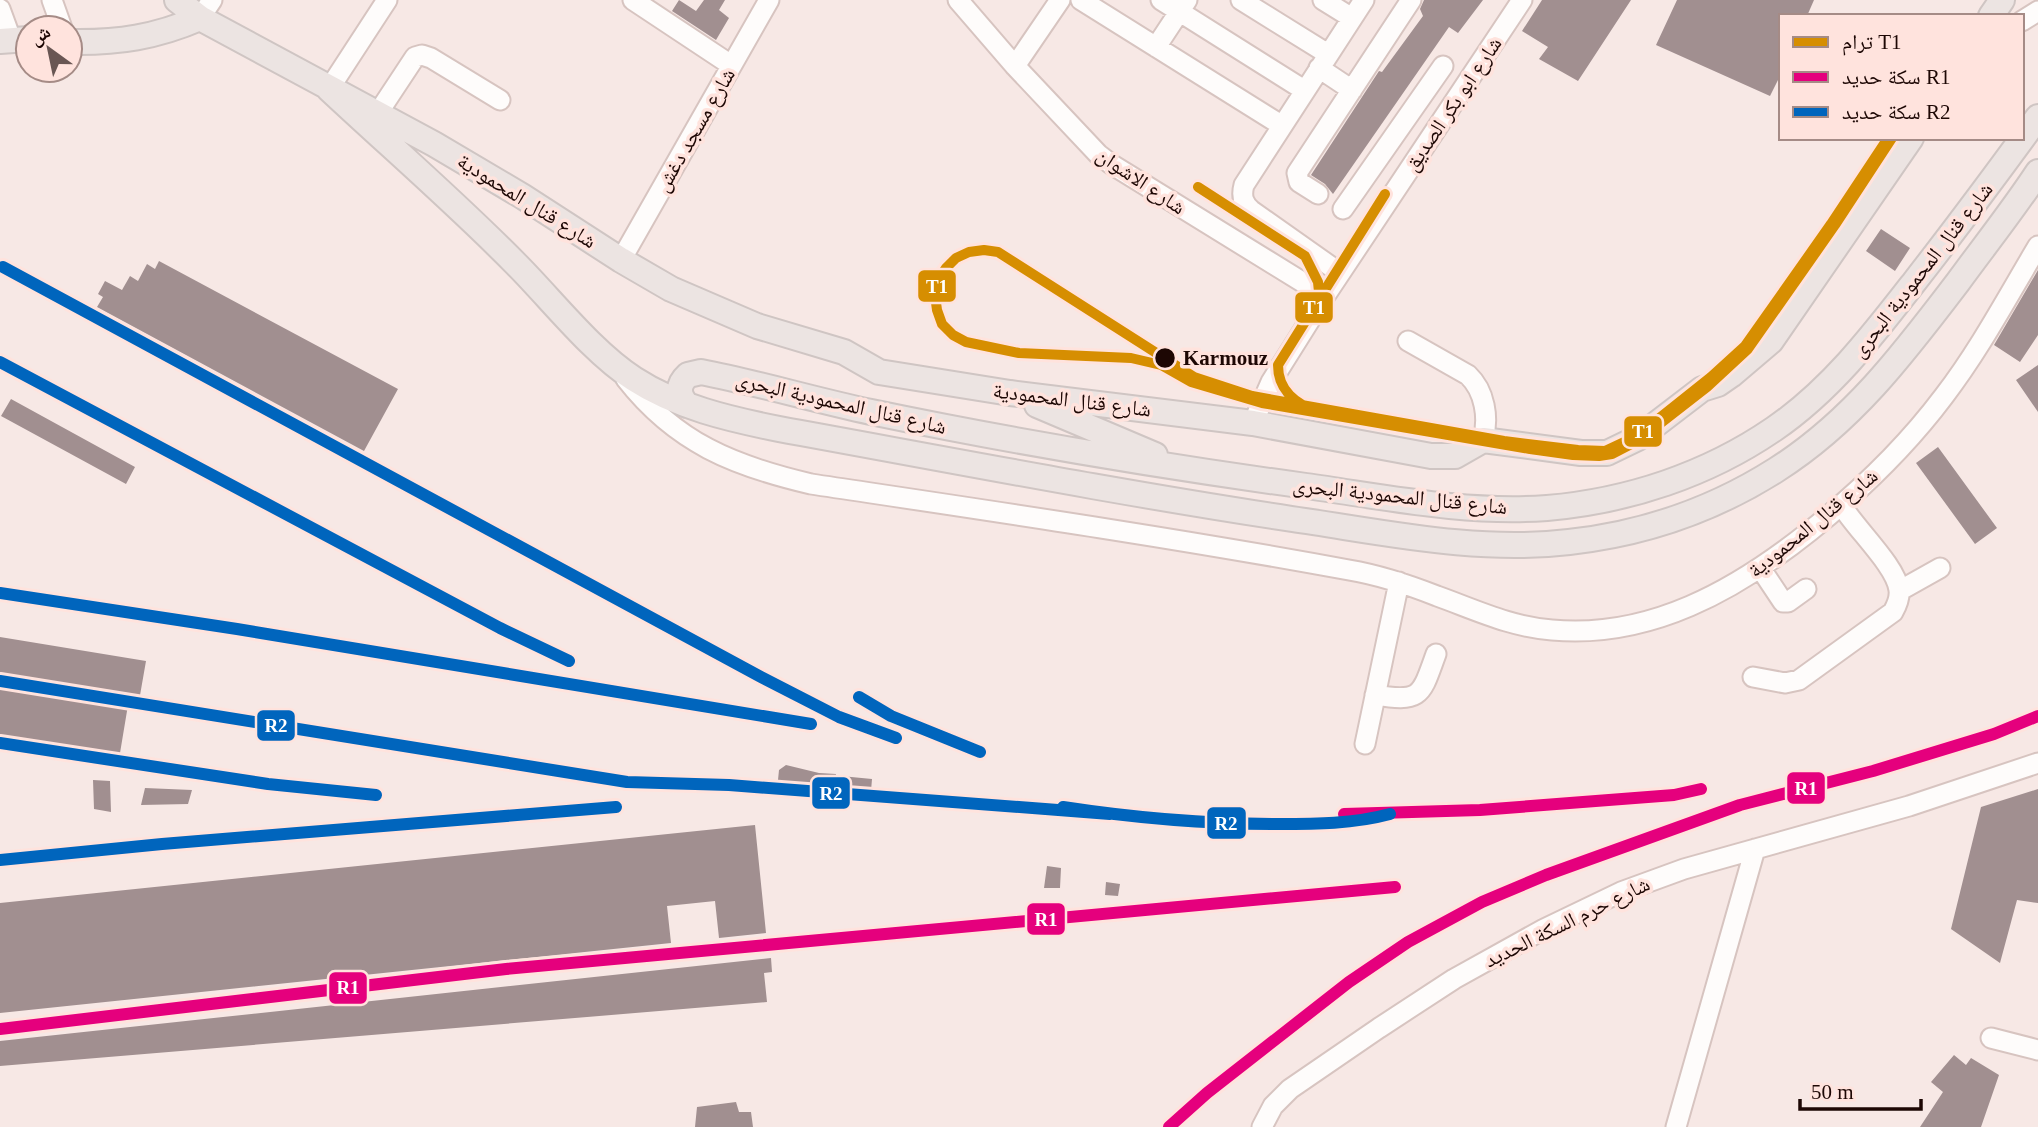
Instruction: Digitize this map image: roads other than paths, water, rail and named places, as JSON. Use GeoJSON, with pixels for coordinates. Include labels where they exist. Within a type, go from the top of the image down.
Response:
{"type":"FeatureCollection","features":[{"type":"Feature","properties":{"kind":"main road","name":"شارع قنال المحمودية"},"geometry":{"type":"LineString","coordinates":[[177,0],[206,9],[329,89],[378,113],[489,176],[671,289],[757,326],[844,352],[879,372],[1010,393],[1254,423],[1431,456],[1455,456],[1483,440]]}},
{"type":"Feature","properties":{"kind":"main road"},"geometry":{"type":"LineString","coordinates":[[84,42],[122,41],[170,31],[206,9]]}},
{"type":"Feature","properties":{"kind":"main road","name":"شارع قنال المحمودية البحرى"},"geometry":{"type":"LineString","coordinates":[[329,89],[477,225],[615,364],[653,390],[687,405],[729,418],[805,434],[1151,497],[1453,542],[1528,545],[1602,537],[1675,519],[1744,489],[1777,470],[1837,425],[1865,399],[1898,361],[2038,172]]}},
{"type":"Feature","properties":{"kind":"main road","name":"شارع قنال المحمودية البحرى"},"geometry":{"type":"LineString","coordinates":[[2024,131],[2038,117]]}},
{"type":"Feature","properties":{"kind":"main road"},"geometry":{"type":"LineString","coordinates":[[1483,440],[1581,453],[1607,453],[1638,438],[1702,389],[1718,384],[1731,375],[1771,341],[1910,140]]}},
{"type":"Feature","properties":{"kind":"main road","name":"شارع قنال المحمودية البحرى"},"geometry":{"type":"LineString","coordinates":[[687,405],[679,393],[680,386],[688,375],[701,372],[873,412],[1030,443],[1191,470],[1486,509],[1578,505],[1676,480],[1774,429],[1822,390],[1885,320],[2014,141]]}},
{"type":"Feature","properties":{"kind":"main road"},"geometry":{"type":"LineString","coordinates":[[1010,393],[1191,470]]}},
{"type":"Feature","properties":{"kind":"street"},"geometry":{"type":"LineString","coordinates":[[329,89],[387,0]]}},
{"type":"Feature","properties":{"kind":"street"},"geometry":{"type":"LineString","coordinates":[[633,0],[656,6],[731,65]]}},
{"type":"Feature","properties":{"kind":"street","name":"شارع مسجد دغش"},"geometry":{"type":"LineString","coordinates":[[621,260],[769,0]]}},
{"type":"Feature","properties":{"kind":"street","name":"شارع الاشوان"},"geometry":{"type":"LineString","coordinates":[[958,0],[1086,143],[1111,164],[1325,296]]}},
{"type":"Feature","properties":{"kind":"street"},"geometry":{"type":"LineString","coordinates":[[1016,66],[1060,0]]}},
{"type":"Feature","properties":{"kind":"street"},"geometry":{"type":"LineString","coordinates":[[1081,0],[1281,125]]}},
{"type":"Feature","properties":{"kind":"street"},"geometry":{"type":"LineString","coordinates":[[1161,0],[1184,6],[1304,90]]}},
{"type":"Feature","properties":{"kind":"street"},"geometry":{"type":"LineString","coordinates":[[1241,0],[1324,61],[1352,90]]}},
{"type":"Feature","properties":{"kind":"street"},"geometry":{"type":"LineString","coordinates":[[1323,0],[1352,18]]}},
{"type":"Feature","properties":{"kind":"street"},"geometry":{"type":"LineString","coordinates":[[1340,273],[1252,211],[1243,200],[1244,185],[1364,0]]}},
{"type":"Feature","properties":{"kind":"street"},"geometry":{"type":"LineString","coordinates":[[1318,194],[1299,183],[1296,176],[1411,0]]}},
{"type":"Feature","properties":{"kind":"street","name":"شارع ابو بكر الصديق"},"geometry":{"type":"LineString","coordinates":[[1254,423],[1271,382],[1325,296],[1522,0]]}},
{"type":"Feature","properties":{"kind":"street"},"geometry":{"type":"LineString","coordinates":[[1157,47],[1184,6]]}},
{"type":"Feature","properties":{"kind":"street"},"geometry":{"type":"LineString","coordinates":[[0,9],[13,40]]}},
{"type":"Feature","properties":{"kind":"street"},"geometry":{"type":"LineString","coordinates":[[378,113],[415,57],[422,55],[500,100]]}},
{"type":"Feature","properties":{"kind":"street"},"geometry":{"type":"LineString","coordinates":[[1343,209],[1443,66]]}},
{"type":"Feature","properties":{"kind":"street"},"geometry":{"type":"LineString","coordinates":[[1362,182],[1389,200]]}},
{"type":"Feature","properties":{"kind":"street"},"geometry":{"type":"LineString","coordinates":[[1233,240],[1252,211]]}},
{"type":"Feature","properties":{"kind":"street","name":"شارع قنال المحمودية"},"geometry":{"type":"LineString","coordinates":[[615,364],[649,405],[668,423],[712,452],[759,471],[811,484],[1192,541],[1363,572],[1399,582],[1503,621],[1552,630],[1601,630],[1656,620],[1683,610],[1760,569],[1842,506],[1898,452],[1947,393],[2038,246]]}},
{"type":"Feature","properties":{"kind":"street"},"geometry":{"type":"LineString","coordinates":[[1408,341],[1474,381],[1484,404],[1483,440]]}},
{"type":"Feature","properties":{"kind":"street"},"geometry":{"type":"LineString","coordinates":[[1753,677],[1785,682],[1799,680],[1893,612],[1899,591],[1892,571],[1842,506]]}},
{"type":"Feature","properties":{"kind":"street"},"geometry":{"type":"LineString","coordinates":[[1899,591],[1940,568]]}},
{"type":"Feature","properties":{"kind":"street"},"geometry":{"type":"LineString","coordinates":[[1760,569],[1783,602],[1788,602],[1806,589]]}},
{"type":"Feature","properties":{"kind":"street"},"geometry":{"type":"LineString","coordinates":[[1365,744],[1399,582]]}},
{"type":"Feature","properties":{"kind":"street"},"geometry":{"type":"LineString","coordinates":[[1375,695],[1402,700],[1414,696],[1424,687],[1436,654]]}},
{"type":"Feature","properties":{"kind":"street","name":"شارع حرم السكة الحديد"},"geometry":{"type":"LineString","coordinates":[[1262,1127],[1273,1106],[1290,1089],[1454,979],[1544,929],[1621,892],[1684,869],[1909,806],[2038,764]]}},
{"type":"Feature","properties":{"kind":"street"},"geometry":{"type":"LineString","coordinates":[[1676,1127],[1755,849]]}},
{"type":"Feature","properties":{"kind":"street"},"geometry":{"type":"LineString","coordinates":[[1991,1038],[2038,1050]]}},
{"type":"Feature","properties":{"kind":"tram line","name":"T1"},"geometry":{"type":"LineString","coordinates":[[1887,140],[1745,346],[1637,436],[1605,451],[1504,441],[1252,396],[1194,377],[998,252],[969,252],[956,258],[938,280],[935,295],[937,310],[942,324],[953,335],[966,342],[1019,353],[1131,358],[1161,365],[1191,382],[1262,403],[1530,449],[1573,455],[1612,454],[1639,440],[1707,387],[1748,349],[1891,140]]}},
{"type":"Feature","properties":{"kind":"tram line","name":"T1"},"geometry":{"type":"LineString","coordinates":[[1198,187],[1305,256],[1318,282],[1319,292],[1313,305]]}},
{"type":"Feature","properties":{"kind":"tram line","name":"T1"},"geometry":{"type":"LineString","coordinates":[[1318,412],[1302,405],[1290,395],[1281,382],[1278,365],[1385,194]]}},
{"type":"Feature","properties":{"kind":"rail line","name":"R2"},"geometry":{"type":"LineString","coordinates":[[3,267],[761,677],[839,717],[896,738]]}},
{"type":"Feature","properties":{"kind":"rail line","name":"R2"},"geometry":{"type":"LineString","coordinates":[[0,362],[500,628],[569,661]]}},
{"type":"Feature","properties":{"kind":"rail line","name":"R2"},"geometry":{"type":"LineString","coordinates":[[0,593],[237,629],[811,724]]}},
{"type":"Feature","properties":{"kind":"rail line","name":"R2"},"geometry":{"type":"LineString","coordinates":[[0,681],[627,782],[729,785],[1110,814]]}},
{"type":"Feature","properties":{"kind":"rail line","name":"R2"},"geometry":{"type":"LineString","coordinates":[[859,697],[891,716],[980,752]]}},
{"type":"Feature","properties":{"kind":"rail line","name":"R1"},"geometry":{"type":"LineString","coordinates":[[1169,1127],[1207,1093],[1349,982],[1408,942],[1482,902],[1546,875],[1740,805],[1873,771],[1994,734],[2038,716]]}},
{"type":"Feature","properties":{"kind":"rail line","name":"R2"},"geometry":{"type":"LineString","coordinates":[[0,743],[268,784],[376,795]]}},
{"type":"Feature","properties":{"kind":"rail line","name":"R1"},"geometry":{"type":"LineString","coordinates":[[1344,814],[1480,810],[1674,795],[1701,789]]}},
{"type":"Feature","properties":{"kind":"rail line","name":"R2"},"geometry":{"type":"LineString","coordinates":[[0,860],[616,807]]}},
{"type":"Feature","properties":{"kind":"rail line","name":"R2"},"geometry":{"type":"LineString","coordinates":[[1063,807],[1170,820],[1250,824],[1334,823],[1390,814]]}},
{"type":"Feature","properties":{"kind":"rail line","name":"R1"},"geometry":{"type":"LineString","coordinates":[[0,1029],[506,969],[1395,887]]}},
{"type":"Feature","properties":{"kind":"place","name":"Karmouz"},"geometry":{"type":"Point","coordinates":[1165,358]}}]}
